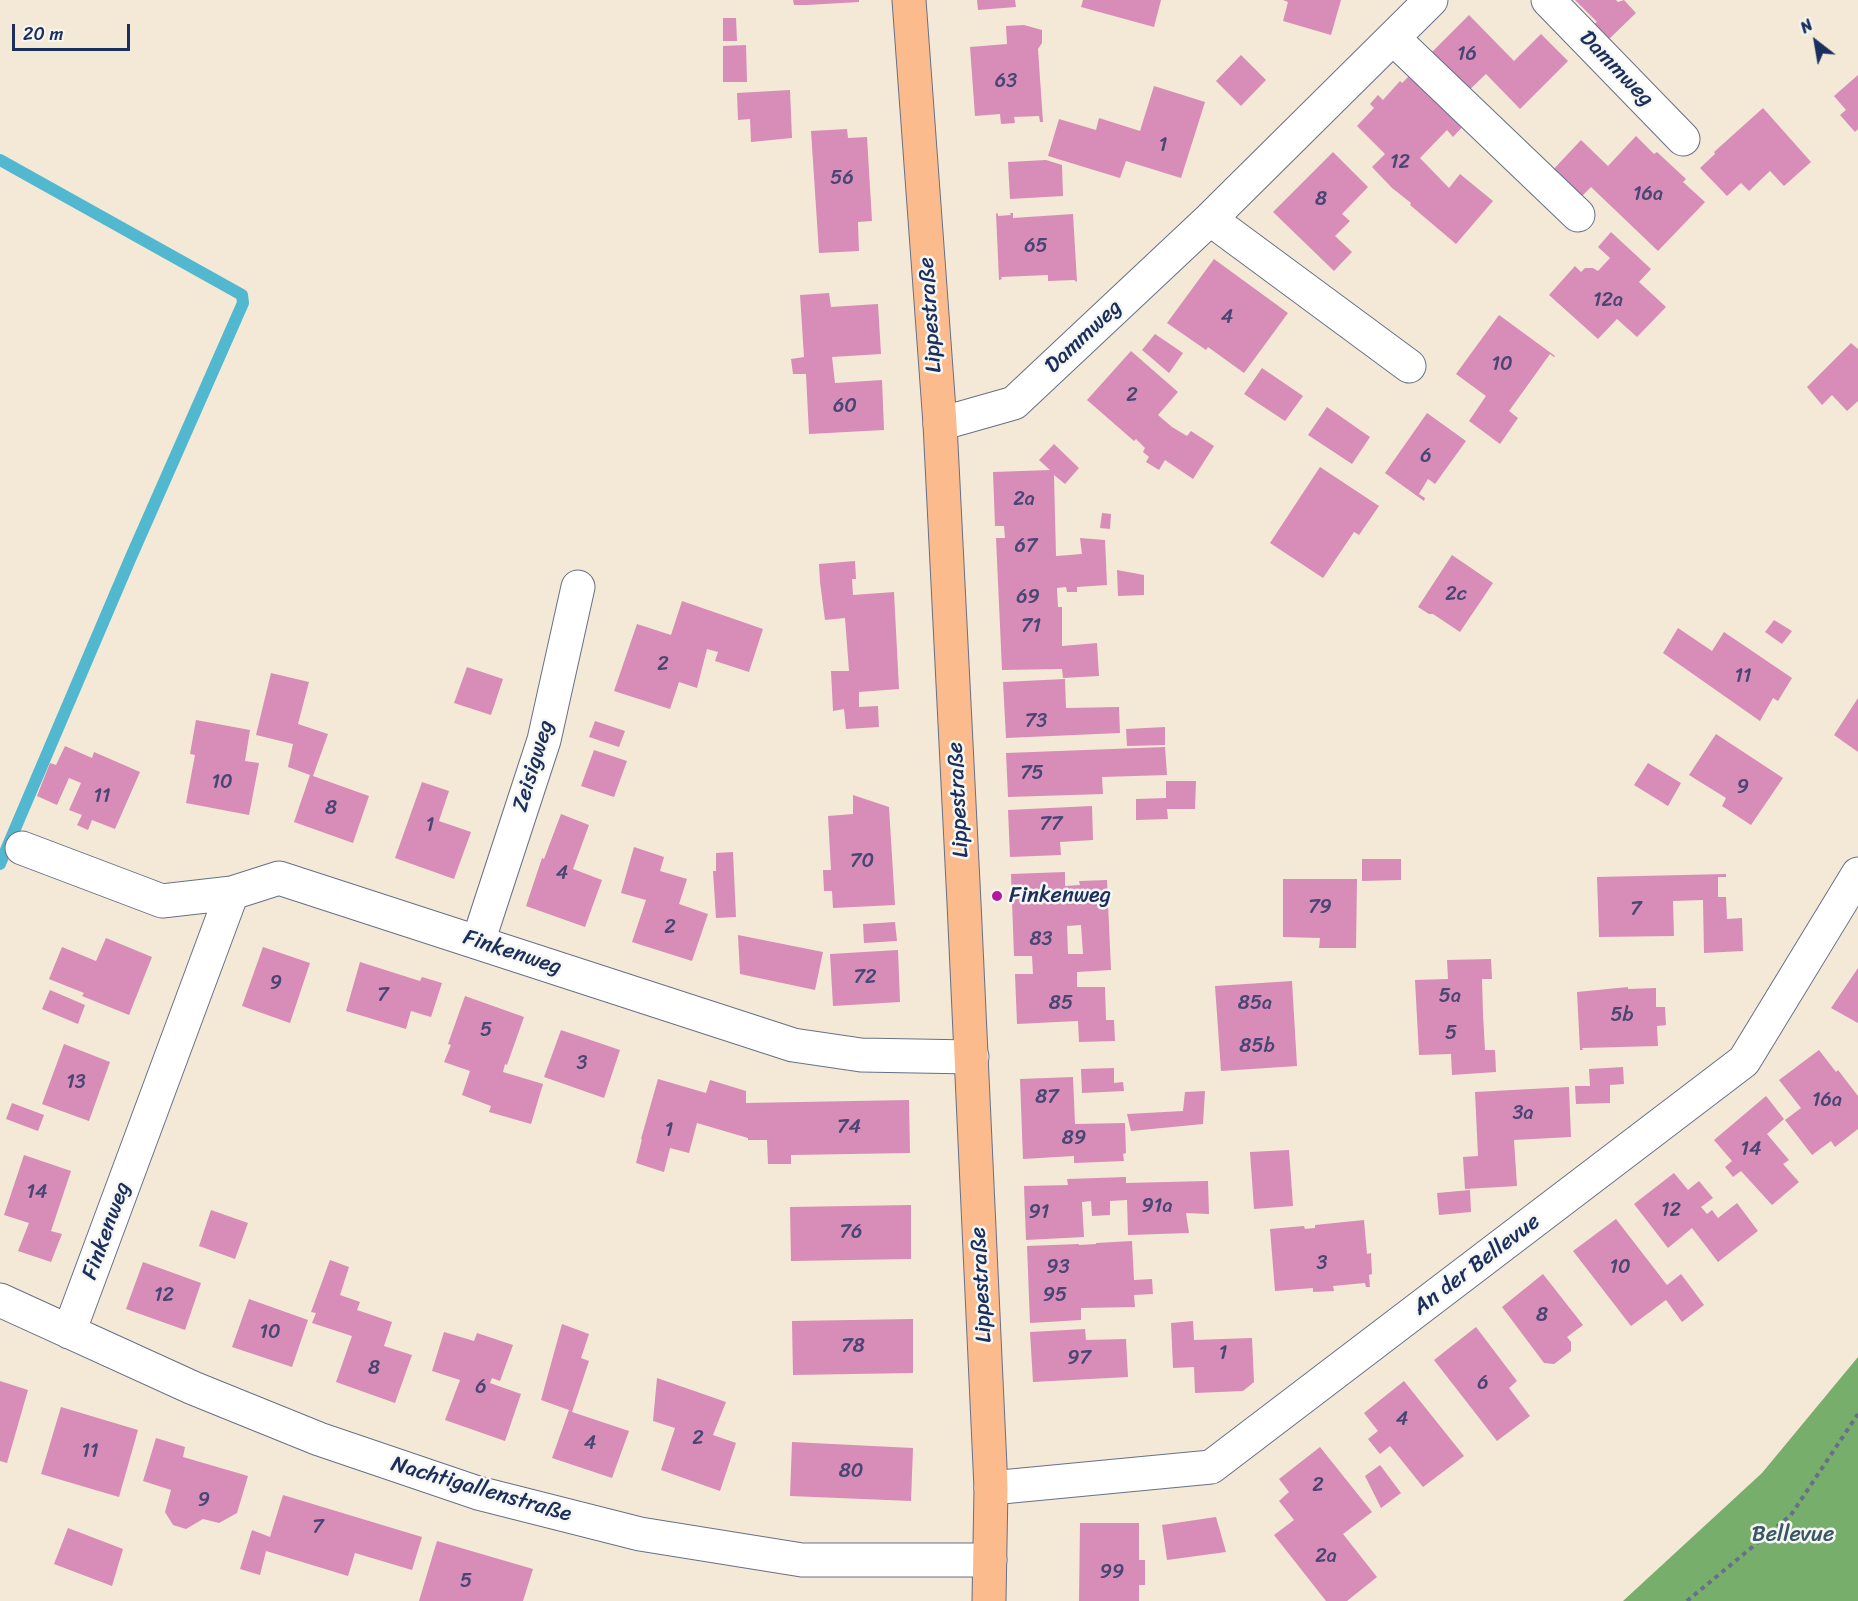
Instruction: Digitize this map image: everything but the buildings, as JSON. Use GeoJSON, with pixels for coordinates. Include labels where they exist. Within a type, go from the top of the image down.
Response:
{"type":"FeatureCollection","features":[{"type":"Feature","properties":{"kind":"main road","name":"Lippestraße"},"geometry":{"type":"LineString","coordinates":[[909,0],[940,424],[972,1057],[991,1488],[989,1601]]}},
{"type":"Feature","properties":{"kind":"street","name":"Dammweg"},"geometry":{"type":"LineString","coordinates":[[940,424],[1014,403],[1210,219],[1431,0]]}},
{"type":"Feature","properties":{"kind":"street","name":"Dammweg"},"geometry":{"type":"LineString","coordinates":[[1548,0],[1683,139]]}},
{"type":"Feature","properties":{"kind":"street"},"geometry":{"type":"LineString","coordinates":[[1393,38],[1578,215]]}},
{"type":"Feature","properties":{"kind":"street"},"geometry":{"type":"LineString","coordinates":[[1210,219],[1409,366]]}},
{"type":"Feature","properties":{"kind":"street","name":"Zeisigweg"},"geometry":{"type":"LineString","coordinates":[[478,942],[544,740],[578,587]]}},
{"type":"Feature","properties":{"kind":"street","name":"Finkenweg"},"geometry":{"type":"LineString","coordinates":[[22,848],[162,901],[232,893],[279,878],[793,1045],[861,1055],[972,1057]]}},
{"type":"Feature","properties":{"kind":"street","name":"An der Bellevue"},"geometry":{"type":"LineString","coordinates":[[991,1488],[1210,1467],[1744,1061],[1858,874]]}},
{"type":"Feature","properties":{"kind":"street","name":"Finkenweg"},"geometry":{"type":"LineString","coordinates":[[69,1332],[232,893]]}},
{"type":"Feature","properties":{"kind":"street","name":"Nachtigallenstraße"},"geometry":{"type":"LineString","coordinates":[[0,1300],[193,1388],[319,1439],[478,1493],[640,1534],[802,1560],[990,1560]]}},
{"type":"Feature","properties":{"kind":"path"},"geometry":{"type":"LineString","coordinates":[[1687,1601],[1791,1515],[1858,1414]]}},
{"type":"Feature","properties":{"kind":"green space","name":"Bellevue"},"geometry":{"type":"Polygon","coordinates":[[[1858,1357],[1858,1601],[1623,1601],[1762,1473],[1858,1357]]]}},
{"type":"Feature","properties":{"kind":"waterway"},"geometry":{"type":"LineString","coordinates":[[0,160],[242,295],[243,303],[131,557],[0,864]]}},
{"type":"Feature","properties":{"kind":"place","name":"Finkenweg"},"geometry":{"type":"Point","coordinates":[997,896]}}]}
